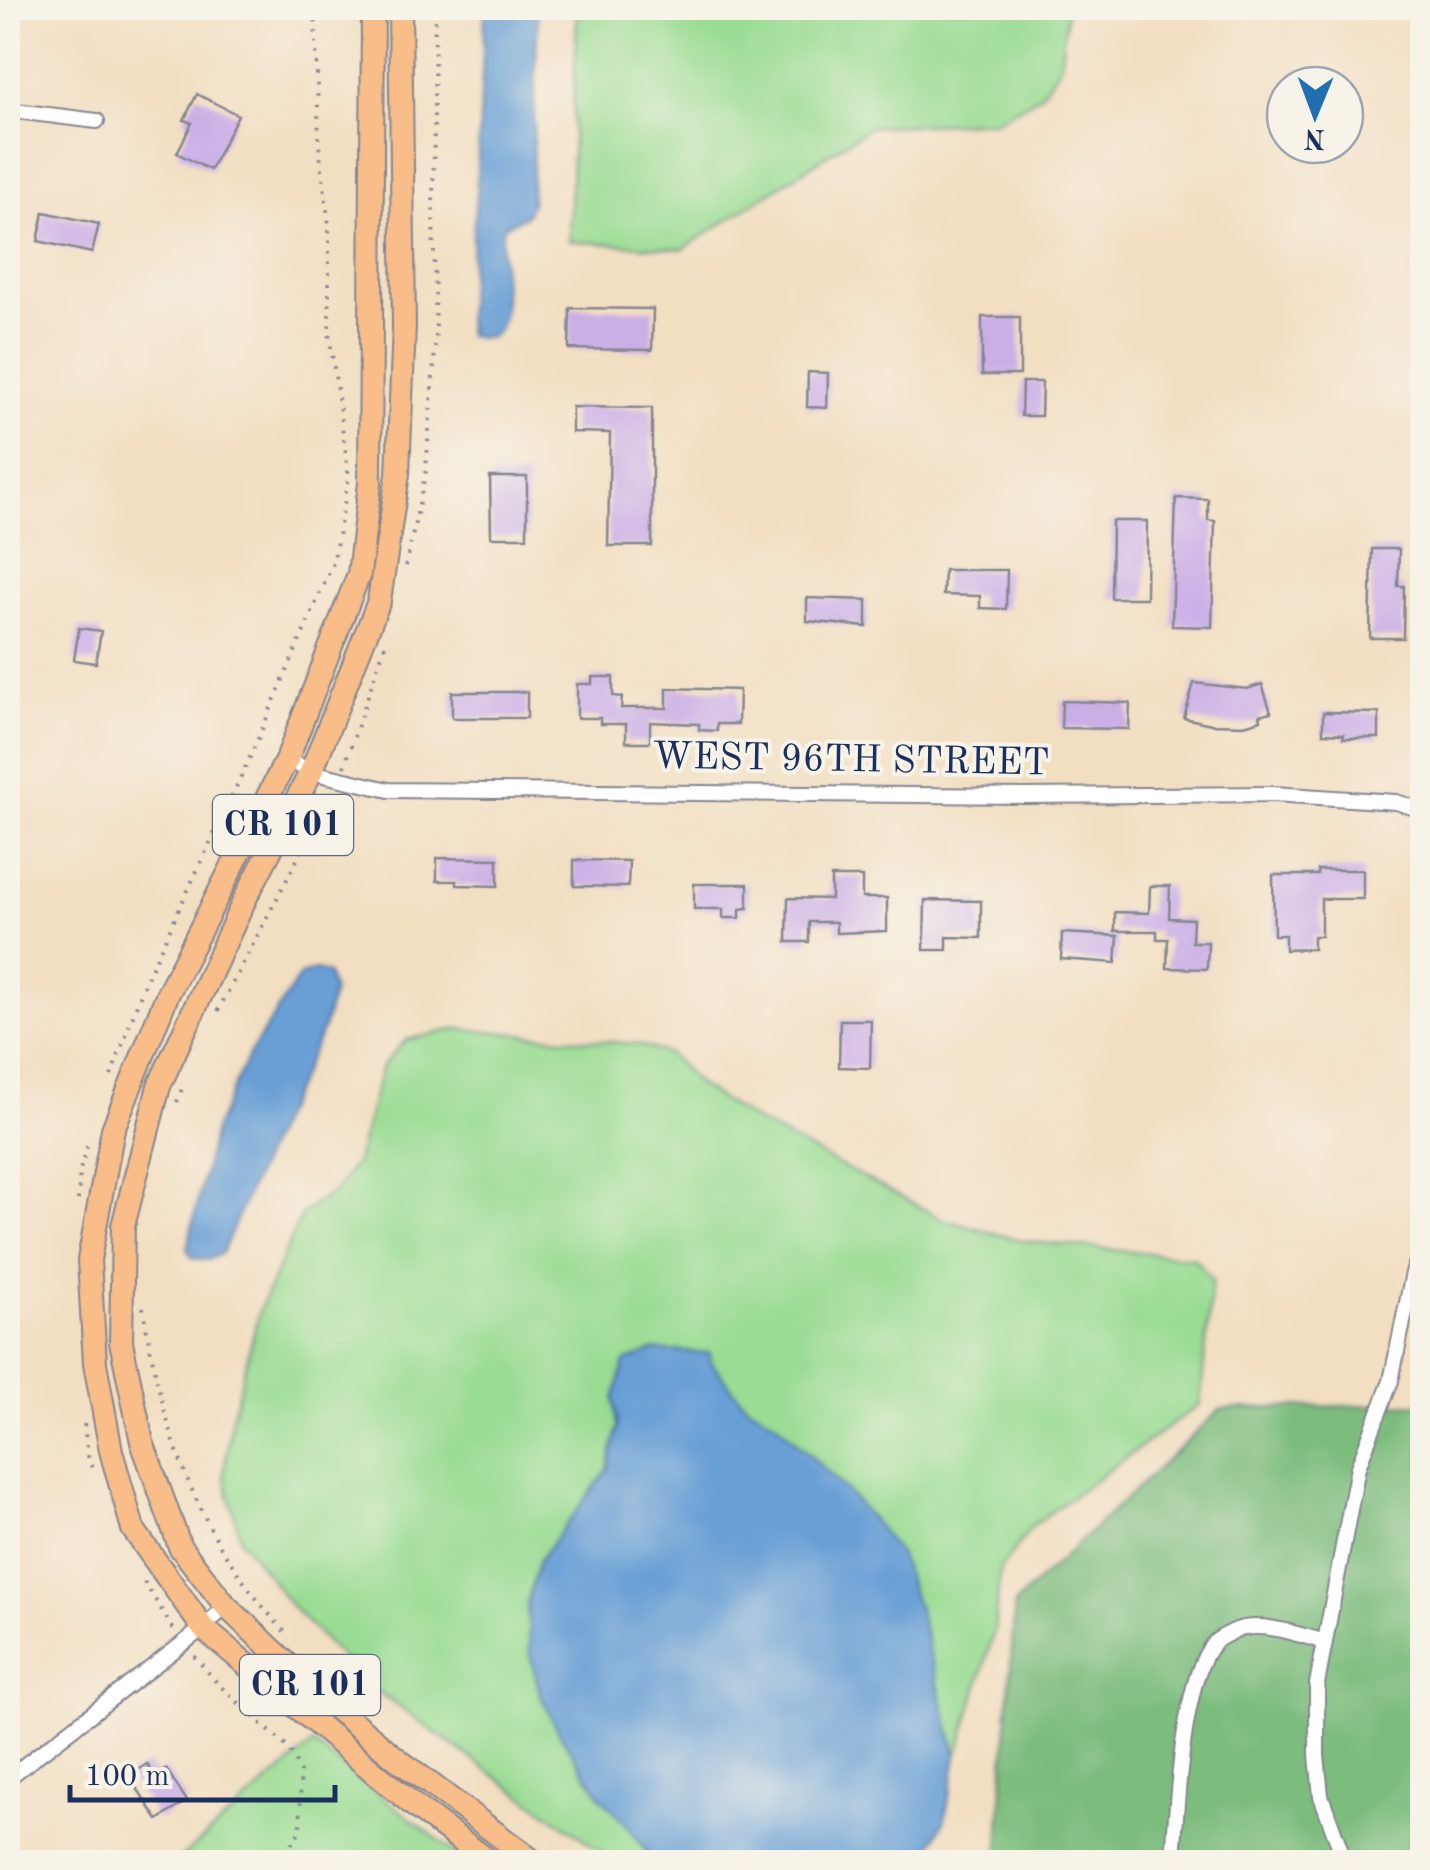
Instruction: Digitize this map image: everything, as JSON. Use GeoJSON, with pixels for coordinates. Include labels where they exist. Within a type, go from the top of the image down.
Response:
{"type":"FeatureCollection","features":[{"type":"Feature","properties":{"kind":"main road","name":"CR 101"},"geometry":{"type":"LineString","coordinates":[[373,8],[370,483],[360,574],[287,758],[168,993],[113,1128],[89,1260],[95,1363],[111,1451],[133,1530],[203,1628],[402,1796],[490,1862]]}},
{"type":"Feature","properties":{"kind":"main road","name":"CR 101"},"geometry":{"type":"LineString","coordinates":[[400,8],[404,325],[398,474],[379,602],[310,772],[245,899],[159,1086],[124,1226],[121,1342],[142,1442],[180,1547],[226,1606],[317,1692],[397,1759],[536,1853]]}},
{"type":"Feature","properties":{"kind":"street"},"geometry":{"type":"LineString","coordinates":[[8,110],[97,121]]}},
{"type":"Feature","properties":{"kind":"street","name":"WEST 96TH STREET"},"geometry":{"type":"LineString","coordinates":[[287,758],[310,772],[389,790],[1024,796],[1274,794],[1396,802],[1421,810]]}},
{"type":"Feature","properties":{"kind":"street"},"geometry":{"type":"LineString","coordinates":[[1345,1862],[1321,1796],[1316,1755],[1317,1684],[1358,1467],[1391,1381],[1412,1273],[1422,1250]]}},
{"type":"Feature","properties":{"kind":"street"},"geometry":{"type":"LineString","coordinates":[[8,1778],[203,1628],[226,1606]]}},
{"type":"Feature","properties":{"kind":"street"},"geometry":{"type":"LineString","coordinates":[[1173,1862],[1180,1762],[1198,1669],[1214,1642],[1238,1629],[1278,1630],[1325,1642]]}},
{"type":"Feature","properties":{"kind":"path"},"geometry":{"type":"LineString","coordinates":[[403,577],[426,470],[436,335],[435,8]]}},
{"type":"Feature","properties":{"kind":"path"},"geometry":{"type":"LineString","coordinates":[[215,1016],[339,779],[391,626]]}},
{"type":"Feature","properties":{"kind":"path"},"geometry":{"type":"LineString","coordinates":[[177,1104],[190,1068]]}},
{"type":"Feature","properties":{"kind":"path"},"geometry":{"type":"LineString","coordinates":[[142,1302],[169,1434],[192,1497],[249,1588],[288,1636]]}},
{"type":"Feature","properties":{"kind":"path"},"geometry":{"type":"LineString","coordinates":[[536,1853],[566,1862]]}},
{"type":"Feature","properties":{"kind":"green space"},"geometry":{"type":"Polygon","coordinates":[[[577,8],[1067,8],[1060,66],[1039,96],[994,121],[870,127],[683,249],[569,241],[577,8]]]}},
{"type":"Feature","properties":{"kind":"green space"},"geometry":{"type":"Polygon","coordinates":[[[458,1029],[637,1044],[669,1054],[700,1086],[755,1121],[945,1220],[1023,1241],[1194,1258],[1212,1280],[1200,1404],[1033,1525],[1000,1569],[994,1631],[957,1757],[919,1612],[899,1554],[854,1498],[777,1423],[745,1404],[710,1361],[614,1399],[618,1426],[609,1469],[538,1562],[527,1604],[530,1655],[541,1696],[561,1736],[603,1799],[630,1828],[650,1859],[616,1862],[367,1684],[292,1607],[241,1540],[224,1475],[231,1421],[260,1309],[302,1214],[335,1190],[356,1162],[382,1066],[406,1040],[458,1029]]]}},
{"type":"Feature","properties":{"kind":"green space"},"geometry":{"type":"Polygon","coordinates":[[[1422,1404],[1422,1862],[994,1862],[998,1859],[1015,1603],[1221,1409],[1422,1404]]]}},
{"type":"Feature","properties":{"kind":"green space"},"geometry":{"type":"Polygon","coordinates":[[[313,1744],[467,1862],[176,1862],[313,1744]]]}},
{"type":"Feature","properties":{"kind":"water"},"geometry":{"type":"Polygon","coordinates":[[[538,8],[531,204],[525,216],[503,227],[504,300],[497,331],[486,338],[468,335],[485,9],[538,8]]]}},
{"type":"Feature","properties":{"kind":"water"},"geometry":{"type":"Polygon","coordinates":[[[315,970],[327,973],[333,991],[323,1029],[222,1253],[208,1260],[193,1258],[187,1249],[214,1130],[247,1058],[300,975],[315,970]]]}},
{"type":"Feature","properties":{"kind":"water"},"geometry":{"type":"Polygon","coordinates":[[[655,1350],[710,1353],[710,1361],[745,1404],[777,1423],[854,1498],[899,1553],[919,1612],[957,1757],[945,1819],[923,1862],[654,1862],[603,1799],[561,1736],[541,1696],[530,1655],[527,1604],[538,1562],[608,1469],[618,1426],[614,1399],[625,1362],[655,1350]]]}},
{"type":"Feature","properties":{"kind":"building"},"geometry":{"type":"Polygon","coordinates":[[[197,94],[238,115],[210,170],[177,153],[192,123],[184,120],[197,94]]]}},
{"type":"Feature","properties":{"kind":"building"},"geometry":{"type":"Polygon","coordinates":[[[44,212],[99,224],[92,253],[38,241],[44,212]]]}},
{"type":"Feature","properties":{"kind":"building"},"geometry":{"type":"Polygon","coordinates":[[[570,308],[653,309],[652,350],[569,349],[570,308]]]}},
{"type":"Feature","properties":{"kind":"building"},"geometry":{"type":"Polygon","coordinates":[[[982,317],[1020,317],[1020,375],[982,375],[982,317]]]}},
{"type":"Feature","properties":{"kind":"building"},"geometry":{"type":"Polygon","coordinates":[[[808,372],[828,373],[827,408],[807,407],[808,372]]]}},
{"type":"Feature","properties":{"kind":"building"},"geometry":{"type":"Polygon","coordinates":[[[1022,382],[1042,382],[1041,416],[1021,416],[1022,382]]]}},
{"type":"Feature","properties":{"kind":"building"},"geometry":{"type":"Polygon","coordinates":[[[572,407],[652,408],[652,546],[608,546],[610,433],[572,432],[572,407]]]}},
{"type":"Feature","properties":{"kind":"building"},"geometry":{"type":"Polygon","coordinates":[[[490,477],[527,477],[527,537],[491,537],[490,477]]]}},
{"type":"Feature","properties":{"kind":"building"},"geometry":{"type":"Polygon","coordinates":[[[1176,498],[1208,499],[1208,520],[1215,521],[1212,627],[1172,626],[1176,498]]]}},
{"type":"Feature","properties":{"kind":"building"},"geometry":{"type":"Polygon","coordinates":[[[1112,521],[1147,521],[1146,598],[1111,598],[1112,521]]]}},
{"type":"Feature","properties":{"kind":"building"},"geometry":{"type":"Polygon","coordinates":[[[1372,549],[1399,549],[1398,586],[1404,586],[1403,638],[1370,638],[1372,549]]]}},
{"type":"Feature","properties":{"kind":"building"},"geometry":{"type":"Polygon","coordinates":[[[944,570],[1007,570],[1006,609],[980,608],[980,596],[943,595],[944,570]]]}},
{"type":"Feature","properties":{"kind":"building"},"geometry":{"type":"Polygon","coordinates":[[[807,598],[867,600],[867,627],[807,621],[807,598]]]}},
{"type":"Feature","properties":{"kind":"building"},"geometry":{"type":"Polygon","coordinates":[[[79,628],[101,631],[96,663],[74,660],[79,628]]]}},
{"type":"Feature","properties":{"kind":"building"},"geometry":{"type":"Polygon","coordinates":[[[592,677],[613,677],[613,696],[622,697],[621,708],[667,708],[667,688],[739,690],[738,724],[717,724],[717,731],[699,730],[699,724],[650,722],[650,742],[626,742],[626,724],[600,724],[600,718],[577,718],[577,684],[592,684],[592,677]]]}},
{"type":"Feature","properties":{"kind":"building"},"geometry":{"type":"Polygon","coordinates":[[[1194,683],[1247,689],[1262,684],[1271,712],[1244,725],[1184,718],[1194,683]]]}},
{"type":"Feature","properties":{"kind":"building"},"geometry":{"type":"Polygon","coordinates":[[[452,692],[527,692],[527,718],[452,718],[452,692]]]}},
{"type":"Feature","properties":{"kind":"building"},"geometry":{"type":"Polygon","coordinates":[[[1062,701],[1130,703],[1129,729],[1061,728],[1062,701]]]}},
{"type":"Feature","properties":{"kind":"building"},"geometry":{"type":"Polygon","coordinates":[[[1323,712],[1379,713],[1379,738],[1343,738],[1344,734],[1323,733],[1323,712]]]}},
{"type":"Feature","properties":{"kind":"building"},"geometry":{"type":"Polygon","coordinates":[[[437,858],[498,859],[498,886],[437,881],[437,858]]]}},
{"type":"Feature","properties":{"kind":"building"},"geometry":{"type":"Polygon","coordinates":[[[574,860],[629,861],[628,887],[574,886],[574,860]]]}},
{"type":"Feature","properties":{"kind":"building"},"geometry":{"type":"Polygon","coordinates":[[[1318,870],[1363,870],[1363,899],[1321,899],[1321,936],[1313,936],[1313,949],[1285,950],[1285,935],[1274,935],[1273,875],[1318,875],[1318,870]]]}},
{"type":"Feature","properties":{"kind":"building"},"geometry":{"type":"Polygon","coordinates":[[[831,877],[862,877],[862,898],[887,898],[887,931],[836,933],[836,922],[809,922],[809,942],[787,942],[788,898],[831,899],[831,877]]]}},
{"type":"Feature","properties":{"kind":"building"},"geometry":{"type":"Polygon","coordinates":[[[694,884],[748,884],[748,908],[740,909],[740,918],[723,918],[723,909],[694,909],[694,884]]]}},
{"type":"Feature","properties":{"kind":"building"},"geometry":{"type":"Polygon","coordinates":[[[1150,886],[1170,886],[1169,918],[1193,919],[1192,942],[1208,942],[1207,969],[1167,968],[1168,939],[1157,939],[1157,931],[1115,931],[1115,912],[1149,913],[1150,886]]]}},
{"type":"Feature","properties":{"kind":"building"},"geometry":{"type":"Polygon","coordinates":[[[925,900],[981,901],[981,938],[947,937],[947,950],[924,950],[925,900]]]}},
{"type":"Feature","properties":{"kind":"building"},"geometry":{"type":"Polygon","coordinates":[[[1062,933],[1118,936],[1116,963],[1061,959],[1062,933]]]}},
{"type":"Feature","properties":{"kind":"building"},"geometry":{"type":"Polygon","coordinates":[[[840,1020],[871,1020],[870,1068],[839,1067],[840,1020]]]}},
{"type":"Feature","properties":{"kind":"building"},"geometry":{"type":"Polygon","coordinates":[[[147,1764],[155,1776],[166,1769],[187,1801],[158,1820],[129,1776],[147,1764]]]}}]}
